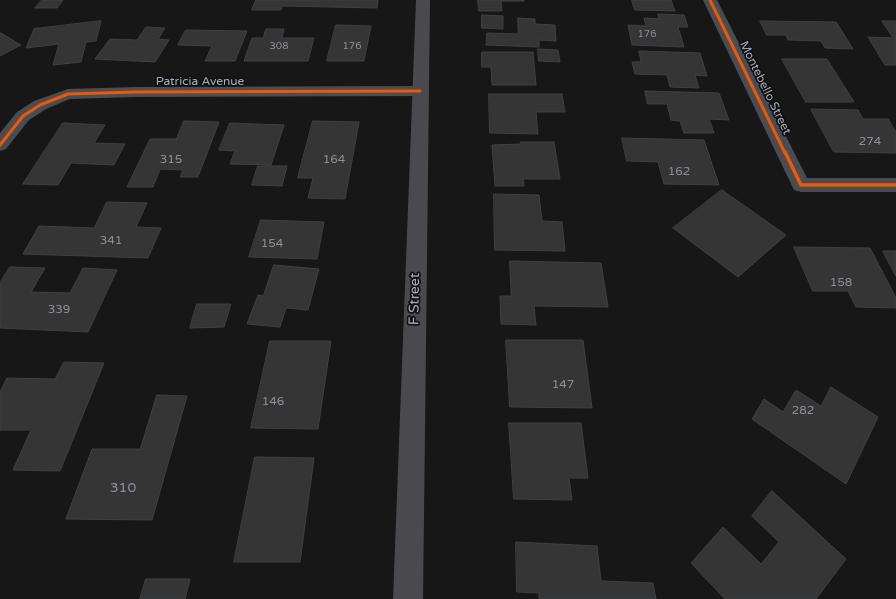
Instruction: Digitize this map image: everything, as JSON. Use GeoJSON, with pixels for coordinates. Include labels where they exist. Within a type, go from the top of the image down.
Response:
{"type":"FeatureCollection","features":[{"type":"Feature","properties":{"kind":"main road","name":"F Street"},"geometry":{"type":"LineString","coordinates":[[408,599],[423,0]]}},
{"type":"Feature","properties":{"kind":"street","name":"Montebello Street"},"geometry":{"type":"LineString","coordinates":[[710,0],[802,185],[896,185]]}},
{"type":"Feature","properties":{"kind":"street","name":"Patricia Avenue"},"geometry":{"type":"LineString","coordinates":[[0,145],[23,116],[40,105],[68,94],[135,92],[420,91]]}},
{"type":"Feature","properties":{"kind":"building"},"geometry":{"type":"Polygon","coordinates":[[[42,0],[63,0],[57,8],[35,8],[42,0]]]}},
{"type":"Feature","properties":{"kind":"building"},"geometry":{"type":"Polygon","coordinates":[[[256,0],[378,0],[377,8],[282,6],[281,10],[252,10],[256,0]]]}},
{"type":"Feature","properties":{"kind":"building"},"geometry":{"type":"Polygon","coordinates":[[[478,0],[524,1],[501,1],[502,11],[479,11],[478,0]]]}},
{"type":"Feature","properties":{"kind":"building"},"geometry":{"type":"Polygon","coordinates":[[[632,0],[671,0],[675,11],[635,10],[632,0]]]}},
{"type":"Feature","properties":{"kind":"building"},"geometry":{"type":"Polygon","coordinates":[[[658,14],[684,15],[688,27],[678,27],[684,47],[632,45],[628,25],[646,26],[644,18],[659,19],[658,14]]]}},
{"type":"Feature","properties":{"kind":"building"},"geometry":{"type":"Polygon","coordinates":[[[482,15],[503,16],[503,29],[482,28],[482,15]]]}},
{"type":"Feature","properties":{"kind":"building"},"geometry":{"type":"Polygon","coordinates":[[[518,18],[535,19],[535,24],[555,25],[556,41],[539,40],[539,47],[486,45],[487,33],[518,34],[518,18]]]}},
{"type":"Feature","properties":{"kind":"building"},"geometry":{"type":"Polygon","coordinates":[[[101,21],[96,41],[86,42],[81,62],[53,65],[59,44],[26,48],[34,29],[101,21]]]}},
{"type":"Feature","properties":{"kind":"building"},"geometry":{"type":"Polygon","coordinates":[[[760,21],[836,22],[853,49],[825,48],[821,41],[788,40],[786,35],[767,35],[760,21]]]}},
{"type":"Feature","properties":{"kind":"building"},"geometry":{"type":"Polygon","coordinates":[[[882,21],[896,21],[896,65],[885,65],[868,37],[893,38],[882,21]]]}},
{"type":"Feature","properties":{"kind":"building"},"geometry":{"type":"Polygon","coordinates":[[[336,25],[371,26],[364,61],[327,61],[336,25]]]}},
{"type":"Feature","properties":{"kind":"building"},"geometry":{"type":"Polygon","coordinates":[[[146,27],[165,28],[158,39],[169,40],[155,62],[95,59],[110,39],[137,40],[146,27]]]}},
{"type":"Feature","properties":{"kind":"building"},"geometry":{"type":"Polygon","coordinates":[[[266,29],[284,29],[282,38],[314,38],[308,61],[244,61],[252,38],[263,38],[266,29]]]}},
{"type":"Feature","properties":{"kind":"building"},"geometry":{"type":"Polygon","coordinates":[[[186,30],[247,31],[235,61],[205,61],[212,46],[178,45],[186,30]]]}},
{"type":"Feature","properties":{"kind":"building"},"geometry":{"type":"Polygon","coordinates":[[[1,33],[21,45],[0,56],[1,33]]]}},
{"type":"Feature","properties":{"kind":"building"},"geometry":{"type":"Polygon","coordinates":[[[538,49],[558,50],[560,62],[539,61],[538,49]]]}},
{"type":"Feature","properties":{"kind":"building"},"geometry":{"type":"Polygon","coordinates":[[[639,51],[700,53],[707,76],[695,75],[699,88],[670,87],[667,75],[635,74],[632,62],[641,62],[639,51]]]}},
{"type":"Feature","properties":{"kind":"building"},"geometry":{"type":"Polygon","coordinates":[[[482,52],[533,52],[536,85],[492,85],[491,67],[482,67],[482,52]]]}},
{"type":"Feature","properties":{"kind":"building"},"geometry":{"type":"Polygon","coordinates":[[[782,59],[827,59],[854,102],[806,102],[782,59]]]}},
{"type":"Feature","properties":{"kind":"building"},"geometry":{"type":"Polygon","coordinates":[[[645,91],[719,93],[729,120],[709,119],[714,133],[684,133],[680,121],[671,120],[667,104],[648,104],[645,91]]]}},
{"type":"Feature","properties":{"kind":"building"},"geometry":{"type":"Polygon","coordinates":[[[489,94],[562,94],[565,112],[536,112],[538,134],[490,133],[489,94]]]}},
{"type":"Feature","properties":{"kind":"building"},"geometry":{"type":"Polygon","coordinates":[[[811,109],[858,110],[863,119],[888,119],[896,132],[896,153],[834,152],[811,109]]]}},
{"type":"Feature","properties":{"kind":"building"},"geometry":{"type":"Polygon","coordinates":[[[184,121],[219,122],[198,177],[180,177],[183,170],[160,169],[153,187],[127,187],[150,139],[176,139],[184,121]]]}},
{"type":"Feature","properties":{"kind":"building"},"geometry":{"type":"Polygon","coordinates":[[[313,121],[359,122],[345,199],[308,198],[313,178],[298,178],[313,121]]]}},
{"type":"Feature","properties":{"kind":"building"},"geometry":{"type":"Polygon","coordinates":[[[63,123],[105,125],[94,143],[125,144],[114,165],[71,163],[58,185],[23,184],[63,123]]]}},
{"type":"Feature","properties":{"kind":"building"},"geometry":{"type":"Polygon","coordinates":[[[230,123],[284,125],[271,165],[230,164],[235,151],[219,150],[230,123]]]}},
{"type":"Feature","properties":{"kind":"building"},"geometry":{"type":"Polygon","coordinates":[[[622,138],[704,140],[719,185],[664,184],[658,162],[627,161],[622,138]]]}},
{"type":"Feature","properties":{"kind":"building"},"geometry":{"type":"Polygon","coordinates":[[[521,142],[554,142],[560,179],[523,179],[524,186],[495,186],[492,145],[521,144],[521,142]]]}},
{"type":"Feature","properties":{"kind":"building"},"geometry":{"type":"Polygon","coordinates":[[[258,166],[287,166],[282,186],[252,185],[258,166]]]}},
{"type":"Feature","properties":{"kind":"building"},"geometry":{"type":"Polygon","coordinates":[[[722,190],[786,235],[738,277],[673,228],[722,190]]]}},
{"type":"Feature","properties":{"kind":"building"},"geometry":{"type":"Polygon","coordinates":[[[494,194],[539,195],[542,221],[562,222],[565,251],[495,250],[494,194]]]}},
{"type":"Feature","properties":{"kind":"building"},"geometry":{"type":"Polygon","coordinates":[[[107,202],[147,203],[136,227],[161,228],[148,258],[23,254],[39,226],[94,228],[107,202]]]}},
{"type":"Feature","properties":{"kind":"building"},"geometry":{"type":"Polygon","coordinates":[[[261,220],[324,222],[317,259],[249,257],[261,220]]]}},
{"type":"Feature","properties":{"kind":"building"},"geometry":{"type":"Polygon","coordinates":[[[794,247],[870,248],[896,298],[896,308],[856,307],[848,291],[813,291],[794,247]]]}},
{"type":"Feature","properties":{"kind":"building"},"geometry":{"type":"Polygon","coordinates":[[[883,251],[896,251],[896,276],[883,251]]]}},
{"type":"Feature","properties":{"kind":"building"},"geometry":{"type":"Polygon","coordinates":[[[510,261],[601,263],[608,307],[534,306],[536,325],[501,324],[500,296],[511,296],[510,261]]]}},
{"type":"Feature","properties":{"kind":"building"},"geometry":{"type":"Polygon","coordinates":[[[274,265],[319,269],[308,310],[286,308],[280,327],[247,324],[258,295],[263,296],[274,265]]]}},
{"type":"Feature","properties":{"kind":"building"},"geometry":{"type":"Polygon","coordinates":[[[10,267],[45,268],[31,292],[70,293],[83,268],[117,270],[88,332],[0,328],[0,283],[10,267]]]}},
{"type":"Feature","properties":{"kind":"building"},"geometry":{"type":"Polygon","coordinates":[[[197,304],[231,304],[224,327],[190,328],[197,304]]]}},
{"type":"Feature","properties":{"kind":"building"},"geometry":{"type":"Polygon","coordinates":[[[506,340],[583,340],[592,408],[510,407],[506,340]]]}},
{"type":"Feature","properties":{"kind":"building"},"geometry":{"type":"Polygon","coordinates":[[[270,341],[331,341],[318,429],[251,428],[270,341]]]}},
{"type":"Feature","properties":{"kind":"building"},"geometry":{"type":"Polygon","coordinates":[[[64,362],[104,363],[60,471],[13,470],[31,430],[0,430],[0,392],[7,378],[55,379],[64,362]]]}},
{"type":"Feature","properties":{"kind":"building"},"geometry":{"type":"Polygon","coordinates":[[[831,387],[878,417],[846,484],[752,419],[764,399],[783,412],[796,390],[821,406],[831,387]]]}},
{"type":"Feature","properties":{"kind":"building"},"geometry":{"type":"Polygon","coordinates":[[[157,395],[187,396],[152,520],[66,519],[92,449],[140,449],[157,395]]]}},
{"type":"Feature","properties":{"kind":"building"},"geometry":{"type":"Polygon","coordinates":[[[509,423],[581,423],[588,478],[569,478],[572,500],[514,499],[509,423]]]}},
{"type":"Feature","properties":{"kind":"building"},"geometry":{"type":"Polygon","coordinates":[[[255,457],[314,458],[300,562],[234,562],[255,457]]]}},
{"type":"Feature","properties":{"kind":"building"},"geometry":{"type":"Polygon","coordinates":[[[772,491],[846,559],[816,599],[725,599],[691,563],[723,527],[761,564],[779,542],[752,516],[772,491]]]}},
{"type":"Feature","properties":{"kind":"building"},"geometry":{"type":"Polygon","coordinates":[[[516,542],[597,546],[601,581],[653,583],[656,599],[539,599],[539,593],[517,592],[516,542]]]}},
{"type":"Feature","properties":{"kind":"building"},"geometry":{"type":"Polygon","coordinates":[[[146,579],[190,579],[185,599],[140,599],[146,579]]]}},
{"type":"Feature","properties":{"kind":"cycle path"},"geometry":{"type":"LineString","coordinates":[[710,0],[801,185],[896,185]]}},
{"type":"Feature","properties":{"kind":"cycle path"},"geometry":{"type":"LineString","coordinates":[[0,145],[23,116],[40,105],[68,94],[135,92],[420,91]]}}]}
